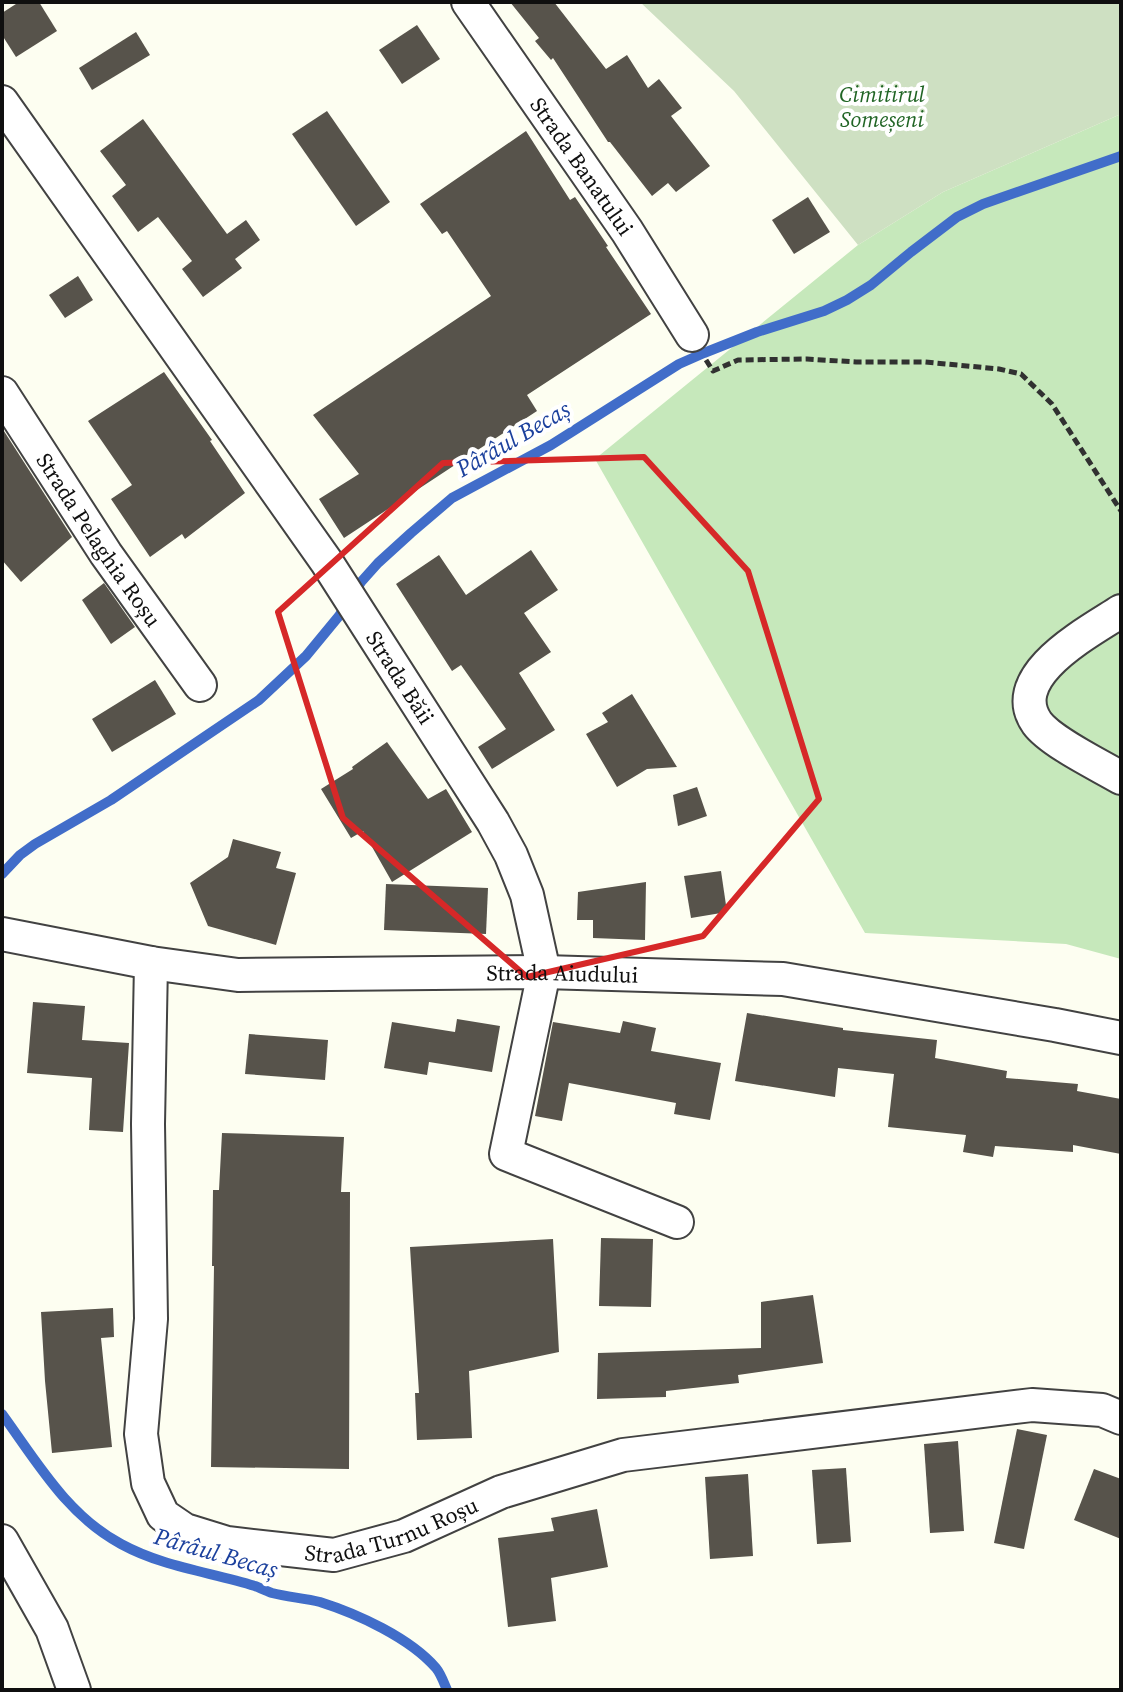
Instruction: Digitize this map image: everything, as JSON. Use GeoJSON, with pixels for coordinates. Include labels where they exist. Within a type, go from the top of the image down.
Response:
{"type":"FeatureCollection","features":[{"type":"Feature","properties":{"kind":"street","name":"Strada Banatului"},"geometry":{"type":"LineString","coordinates":[[468,2],[627,231],[692,335]]}},
{"type":"Feature","properties":{"kind":"street","name":"Strada Băii"},"geometry":{"type":"LineString","coordinates":[[2,102],[326,561],[511,855],[527,895],[544,972],[506,1154],[677,1222]]}},
{"type":"Feature","properties":{"kind":"street","name":"Strada Pelaghia Roșu"},"geometry":{"type":"LineString","coordinates":[[2,393],[106,554],[200,685]]}},
{"type":"Feature","properties":{"kind":"street"},"geometry":{"type":"LineString","coordinates":[[1121,611],[1055,656],[1039,672],[1029,693],[1030,708],[1038,724],[1064,746],[1121,778]]}},
{"type":"Feature","properties":{"kind":"street","name":"Strada Aiudului"},"geometry":{"type":"LineString","coordinates":[[8,935],[151,963],[238,975],[544,972],[783,979],[1121,1038]]}},
{"type":"Feature","properties":{"kind":"street","name":"Strada Turnu Roșu"},"geometry":{"type":"LineString","coordinates":[[151,963],[148,1124],[151,1319],[141,1434],[148,1483],[163,1515],[185,1530],[227,1543],[334,1555],[404,1536],[501,1492],[623,1455],[1032,1405],[1102,1410],[1121,1418]]}},
{"type":"Feature","properties":{"kind":"street"},"geometry":{"type":"LineString","coordinates":[[2,1541],[52,1629],[74,1690]]}},
{"type":"Feature","properties":{"kind":"path"},"geometry":{"type":"LineString","coordinates":[[713,371],[738,360],[807,359],[925,362],[1021,374],[1052,404],[1121,511]]}},
{"type":"Feature","properties":{"kind":"highlighted area"},"geometry":{"type":"Polygon","coordinates":[[[644,457],[748,571],[819,799],[703,936],[527,977],[343,818],[278,612],[443,463],[644,457]]]}},
{"type":"Feature","properties":{"kind":"green space","name":"Cimitirul Someșeni"},"geometry":{"type":"Polygon","coordinates":[[[640,2],[1121,2],[1121,114],[943,192],[858,245],[734,91],[640,2]]]}},
{"type":"Feature","properties":{"kind":"green space"},"geometry":{"type":"Polygon","coordinates":[[[1121,114],[1121,959],[1066,944],[865,933],[595,459],[858,245],[943,192],[1121,114]]]}},
{"type":"Feature","properties":{"kind":"building"},"geometry":{"type":"Polygon","coordinates":[[[19,2],[39,2],[57,31],[16,57],[2,35],[2,13],[19,2]]]}},
{"type":"Feature","properties":{"kind":"building"},"geometry":{"type":"Polygon","coordinates":[[[510,2],[554,2],[606,69],[627,55],[648,88],[659,79],[682,108],[671,116],[710,166],[676,192],[668,183],[652,196],[608,142],[553,58],[551,60],[535,41],[539,38],[510,2]]]}},
{"type":"Feature","properties":{"kind":"building"},"geometry":{"type":"Polygon","coordinates":[[[417,25],[440,59],[402,84],[379,50],[417,25]]]}},
{"type":"Feature","properties":{"kind":"building"},"geometry":{"type":"Polygon","coordinates":[[[136,32],[150,55],[92,90],[79,68],[136,32]]]}},
{"type":"Feature","properties":{"kind":"building"},"geometry":{"type":"Polygon","coordinates":[[[327,111],[390,202],[356,226],[292,134],[327,111]]]}},
{"type":"Feature","properties":{"kind":"building"},"geometry":{"type":"Polygon","coordinates":[[[143,119],[227,234],[246,220],[260,240],[235,259],[242,268],[203,297],[182,269],[192,261],[158,217],[138,232],[112,196],[126,185],[100,151],[143,119]]]}},
{"type":"Feature","properties":{"kind":"building"},"geometry":{"type":"Polygon","coordinates":[[[526,131],[570,200],[575,197],[651,314],[527,395],[537,411],[344,538],[319,499],[359,474],[313,415],[491,296],[447,231],[442,234],[420,204],[526,131]]]}},
{"type":"Feature","properties":{"kind":"building"},"geometry":{"type":"Polygon","coordinates":[[[808,197],[830,232],[794,254],[772,220],[808,197]]]}},
{"type":"Feature","properties":{"kind":"building"},"geometry":{"type":"Polygon","coordinates":[[[78,276],[93,300],[65,318],[49,295],[78,276]]]}},
{"type":"Feature","properties":{"kind":"building"},"geometry":{"type":"Polygon","coordinates":[[[164,372],[245,493],[185,539],[182,534],[150,557],[111,499],[132,485],[88,421],[164,372]]]}},
{"type":"Feature","properties":{"kind":"building"},"geometry":{"type":"Polygon","coordinates":[[[2,428],[72,537],[21,582],[2,560],[2,428]]]}},
{"type":"Feature","properties":{"kind":"building"},"geometry":{"type":"Polygon","coordinates":[[[531,550],[558,590],[524,613],[551,652],[519,673],[555,730],[492,769],[478,747],[506,729],[461,665],[452,671],[396,584],[439,555],[466,595],[531,550]]]}},
{"type":"Feature","properties":{"kind":"building"},"geometry":{"type":"Polygon","coordinates":[[[104,583],[135,627],[111,644],[82,600],[104,583]]]}},
{"type":"Feature","properties":{"kind":"building"},"geometry":{"type":"Polygon","coordinates":[[[155,680],[176,714],[112,752],[92,719],[155,680]]]}},
{"type":"Feature","properties":{"kind":"building"},"geometry":{"type":"Polygon","coordinates":[[[632,694],[677,767],[647,769],[617,787],[586,734],[608,722],[602,713],[632,694]]]}},
{"type":"Feature","properties":{"kind":"building"},"geometry":{"type":"Polygon","coordinates":[[[387,742],[428,799],[446,789],[472,832],[392,882],[363,831],[351,838],[321,789],[387,742]]]}},
{"type":"Feature","properties":{"kind":"building"},"geometry":{"type":"Polygon","coordinates":[[[697,787],[707,816],[678,826],[673,795],[697,787]]]}},
{"type":"Feature","properties":{"kind":"building"},"geometry":{"type":"Polygon","coordinates":[[[233,839],[281,852],[276,868],[296,873],[276,945],[208,926],[190,883],[228,857],[233,839]]]}},
{"type":"Feature","properties":{"kind":"building"},"geometry":{"type":"Polygon","coordinates":[[[721,871],[727,912],[691,918],[684,876],[721,871]]]}},
{"type":"Feature","properties":{"kind":"building"},"geometry":{"type":"Polygon","coordinates":[[[646,882],[645,940],[593,938],[593,920],[577,920],[578,892],[646,882]]]}},
{"type":"Feature","properties":{"kind":"building"},"geometry":{"type":"Polygon","coordinates":[[[386,884],[488,888],[486,934],[384,930],[386,884]]]}},
{"type":"Feature","properties":{"kind":"building"},"geometry":{"type":"Polygon","coordinates":[[[33,1002],[85,1006],[82,1040],[129,1043],[123,1132],[89,1130],[92,1078],[27,1073],[33,1002]]]}},
{"type":"Feature","properties":{"kind":"building"},"geometry":{"type":"Polygon","coordinates":[[[747,1013],[843,1030],[937,1040],[935,1058],[1007,1071],[1006,1078],[1078,1084],[1077,1091],[1121,1099],[1121,1154],[1073,1145],[1073,1152],[995,1146],[993,1157],[963,1152],[966,1135],[888,1127],[894,1074],[838,1068],[835,1097],[735,1081],[747,1013]]]}},
{"type":"Feature","properties":{"kind":"building"},"geometry":{"type":"Polygon","coordinates":[[[457,1019],[500,1026],[492,1072],[429,1062],[427,1075],[384,1068],[392,1022],[455,1032],[457,1019]]]}},
{"type":"Feature","properties":{"kind":"building"},"geometry":{"type":"Polygon","coordinates":[[[623,1021],[656,1028],[651,1051],[721,1063],[710,1120],[674,1114],[676,1103],[569,1083],[562,1121],[535,1116],[553,1022],[620,1033],[623,1021]]]}},
{"type":"Feature","properties":{"kind":"building"},"geometry":{"type":"Polygon","coordinates":[[[249,1034],[328,1040],[325,1080],[245,1074],[249,1034]]]}},
{"type":"Feature","properties":{"kind":"building"},"geometry":{"type":"Polygon","coordinates":[[[222,1133],[344,1137],[341,1192],[350,1192],[349,1469],[211,1467],[213,1190],[219,1190],[222,1133]]]}},
{"type":"Feature","properties":{"kind":"building"},"geometry":{"type":"Polygon","coordinates":[[[601,1238],[653,1239],[651,1307],[599,1306],[601,1238]]]}},
{"type":"Feature","properties":{"kind":"building"},"geometry":{"type":"Polygon","coordinates":[[[553,1239],[559,1352],[469,1371],[472,1438],[417,1440],[415,1393],[419,1393],[410,1247],[553,1239]]]}},
{"type":"Feature","properties":{"kind":"building"},"geometry":{"type":"Polygon","coordinates":[[[813,1295],[823,1363],[738,1375],[739,1383],[666,1391],[666,1397],[597,1399],[598,1353],[761,1348],[761,1302],[813,1295]]]}},
{"type":"Feature","properties":{"kind":"building"},"geometry":{"type":"Polygon","coordinates":[[[113,1308],[114,1337],[101,1338],[112,1447],[52,1453],[41,1312],[113,1308]]]}},
{"type":"Feature","properties":{"kind":"building"},"geometry":{"type":"Polygon","coordinates":[[[1017,1429],[1047,1435],[1024,1549],[994,1543],[1017,1429]]]}},
{"type":"Feature","properties":{"kind":"building"},"geometry":{"type":"Polygon","coordinates":[[[958,1441],[964,1531],[930,1533],[924,1444],[958,1441]]]}},
{"type":"Feature","properties":{"kind":"building"},"geometry":{"type":"Polygon","coordinates":[[[846,1468],[851,1542],[817,1544],[812,1470],[846,1468]]]}},
{"type":"Feature","properties":{"kind":"building"},"geometry":{"type":"Polygon","coordinates":[[[1094,1469],[1121,1479],[1121,1539],[1074,1520],[1094,1469]]]}},
{"type":"Feature","properties":{"kind":"building"},"geometry":{"type":"Polygon","coordinates":[[[748,1474],[753,1556],[710,1559],[705,1477],[748,1474]]]}},
{"type":"Feature","properties":{"kind":"building"},"geometry":{"type":"Polygon","coordinates":[[[597,1509],[608,1567],[551,1578],[556,1621],[508,1627],[498,1538],[554,1531],[551,1518],[597,1509]]]}},
{"type":"Feature","properties":{"kind":"waterway","name":"Pârâul Becaș"},"geometry":{"type":"LineString","coordinates":[[2,874],[35,844],[111,800],[259,700],[306,656],[378,563],[452,498],[551,445],[679,364],[847,300],[871,285],[957,217],[983,204],[1121,156]]}},
{"type":"Feature","properties":{"kind":"waterway","name":"Pârâul Becaș"},"geometry":{"type":"LineString","coordinates":[[2,1414],[69,1503],[121,1544],[170,1564],[272,1593],[320,1602],[367,1620],[425,1657],[438,1670],[447,1690]]}}]}
